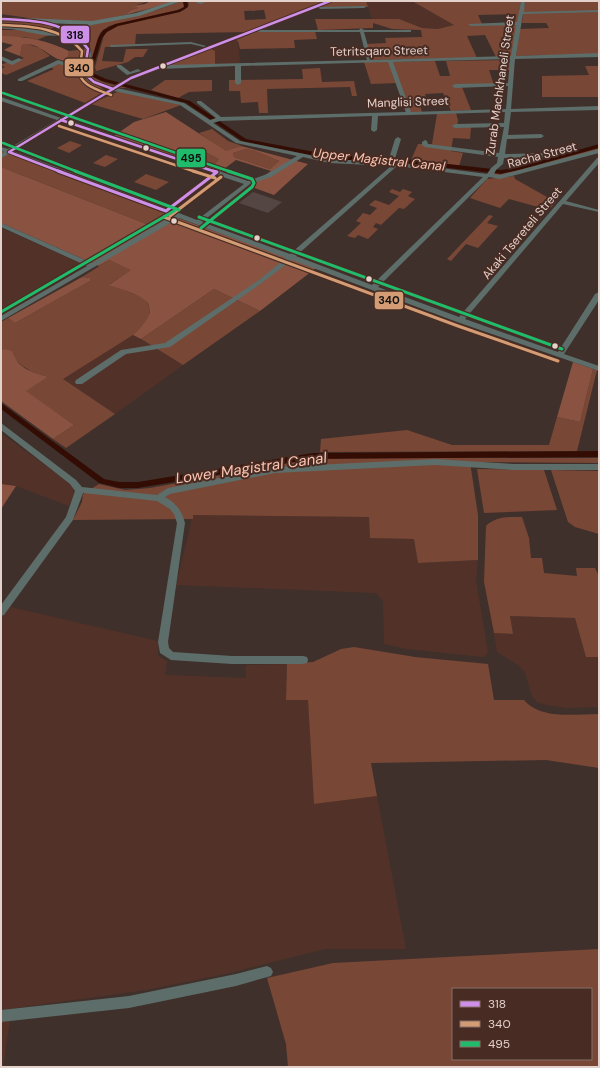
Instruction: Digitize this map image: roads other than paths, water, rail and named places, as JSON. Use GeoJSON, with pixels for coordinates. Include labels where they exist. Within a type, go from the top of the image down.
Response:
{"type":"FeatureCollection","features":[{"type":"Feature","properties":{"kind":"main road"},"geometry":{"type":"LineString","coordinates":[[1,19],[92,23],[137,15],[179,1]]}},
{"type":"Feature","properties":{"kind":"street"},"geometry":{"type":"LineString","coordinates":[[194,1],[200,3],[208,1]]}},
{"type":"Feature","properties":{"kind":"street"},"geometry":{"type":"LineString","coordinates":[[1,156],[124,82],[159,67],[317,8],[330,1]]}},
{"type":"Feature","properties":{"kind":"street","name":"Zurab Machkhaneli Street"},"geometry":{"type":"LineString","coordinates":[[374,287],[500,164],[507,125],[513,58],[523,1]]}},
{"type":"Feature","properties":{"kind":"street"},"geometry":{"type":"LineString","coordinates":[[317,8],[364,7]]}},
{"type":"Feature","properties":{"kind":"street"},"geometry":{"type":"LineString","coordinates":[[521,13],[599,11]]}},
{"type":"Feature","properties":{"kind":"street"},"geometry":{"type":"LineString","coordinates":[[20,80],[58,62],[84,70],[88,56],[87,46],[84,42],[54,24],[46,22]]}},
{"type":"Feature","properties":{"kind":"street"},"geometry":{"type":"LineString","coordinates":[[1,27],[10,27],[60,35],[71,33],[92,23]]}},
{"type":"Feature","properties":{"kind":"street"},"geometry":{"type":"LineString","coordinates":[[471,25],[519,23]]}},
{"type":"Feature","properties":{"kind":"street"},"geometry":{"type":"LineString","coordinates":[[258,30],[264,32],[361,29],[409,30]]}},
{"type":"Feature","properties":{"kind":"street"},"geometry":{"type":"LineString","coordinates":[[361,29],[370,61]]}},
{"type":"Feature","properties":{"kind":"street"},"geometry":{"type":"LineString","coordinates":[[111,46],[190,43],[212,47]]}},
{"type":"Feature","properties":{"kind":"street"},"geometry":{"type":"LineString","coordinates":[[118,66],[126,73],[132,73],[204,46]]}},
{"type":"Feature","properties":{"kind":"street","name":"Tetritsqaro Street"},"geometry":{"type":"LineString","coordinates":[[159,67],[599,55]]}},
{"type":"Feature","properties":{"kind":"street"},"geometry":{"type":"LineString","coordinates":[[1,58],[12,62],[19,60]]}},
{"type":"Feature","properties":{"kind":"street"},"geometry":{"type":"LineString","coordinates":[[390,61],[409,114]]}},
{"type":"Feature","properties":{"kind":"street"},"geometry":{"type":"LineString","coordinates":[[238,65],[238,83]]}},
{"type":"Feature","properties":{"kind":"street","name":"Racha Street"},"geometry":{"type":"LineString","coordinates":[[84,70],[89,79],[115,88],[182,104],[214,121],[238,142],[330,161],[392,162],[507,176],[599,151]]}},
{"type":"Feature","properties":{"kind":"street"},"geometry":{"type":"LineString","coordinates":[[455,86],[511,84]]}},
{"type":"Feature","properties":{"kind":"street"},"geometry":{"type":"LineString","coordinates":[[1,99],[248,183]]}},
{"type":"Feature","properties":{"kind":"street"},"geometry":{"type":"LineString","coordinates":[[199,102],[214,121]]}},
{"type":"Feature","properties":{"kind":"street","name":"Manglisi Street"},"geometry":{"type":"LineString","coordinates":[[214,121],[375,114],[599,108]]}},
{"type":"Feature","properties":{"kind":"street"},"geometry":{"type":"LineString","coordinates":[[374,130],[375,114]]}},
{"type":"Feature","properties":{"kind":"street"},"geometry":{"type":"LineString","coordinates":[[455,126],[507,125]]}},
{"type":"Feature","properties":{"kind":"street"},"geometry":{"type":"LineString","coordinates":[[505,137],[541,136]]}},
{"type":"Feature","properties":{"kind":"street"},"geometry":{"type":"LineString","coordinates":[[78,382],[124,352],[167,345],[261,281],[291,257],[392,162],[398,139]]}},
{"type":"Feature","properties":{"kind":"street"},"geometry":{"type":"LineString","coordinates":[[425,142],[425,145],[502,156],[547,155]]}},
{"type":"Feature","properties":{"kind":"street"},"geometry":{"type":"LineString","coordinates":[[1,149],[177,216],[374,287],[460,320],[599,369]]}},
{"type":"Feature","properties":{"kind":"street"},"geometry":{"type":"LineString","coordinates":[[197,223],[248,183],[259,181],[283,169],[301,156]]}},
{"type":"Feature","properties":{"kind":"street","name":"Akaki Tsereteli Street"},"geometry":{"type":"LineString","coordinates":[[460,320],[599,159]]}},
{"type":"Feature","properties":{"kind":"street"},"geometry":{"type":"LineString","coordinates":[[166,211],[217,172]]}},
{"type":"Feature","properties":{"kind":"street"},"geometry":{"type":"LineString","coordinates":[[562,202],[597,211]]}},
{"type":"Feature","properties":{"kind":"street"},"geometry":{"type":"LineString","coordinates":[[1,319],[177,216]]}},
{"type":"Feature","properties":{"kind":"street"},"geometry":{"type":"LineString","coordinates":[[1,225],[92,265]]}},
{"type":"Feature","properties":{"kind":"street"},"geometry":{"type":"LineString","coordinates":[[560,355],[599,294]]}},
{"type":"Feature","properties":{"kind":"street"},"geometry":{"type":"LineString","coordinates":[[1,426],[73,482],[80,490],[158,498],[170,502],[179,514],[181,523],[163,642],[164,650],[171,656],[232,660],[303,660]]}},
{"type":"Feature","properties":{"kind":"street"},"geometry":{"type":"LineString","coordinates":[[158,498],[168,491],[275,470],[435,462],[513,467],[599,467]]}},
{"type":"Feature","properties":{"kind":"street"},"geometry":{"type":"LineString","coordinates":[[1,612],[70,518],[80,490]]}},
{"type":"Feature","properties":{"kind":"street"},"geometry":{"type":"LineString","coordinates":[[1,1016],[129,1002],[236,980],[267,972]]}},
{"type":"Feature","properties":{"kind":"waterway","name":"Upper Magistral Canal"},"geometry":{"type":"LineString","coordinates":[[185,1],[186,7],[179,11],[117,25],[105,31],[100,38],[91,68],[93,75],[104,80],[188,102],[244,140],[330,157],[396,160],[501,172],[517,169],[599,146]]}},
{"type":"Feature","properties":{"kind":"waterway","name":"Lower Magistral Canal"},"geometry":{"type":"LineString","coordinates":[[1,405],[102,481],[119,485],[138,485],[313,456],[599,454]]}}]}
